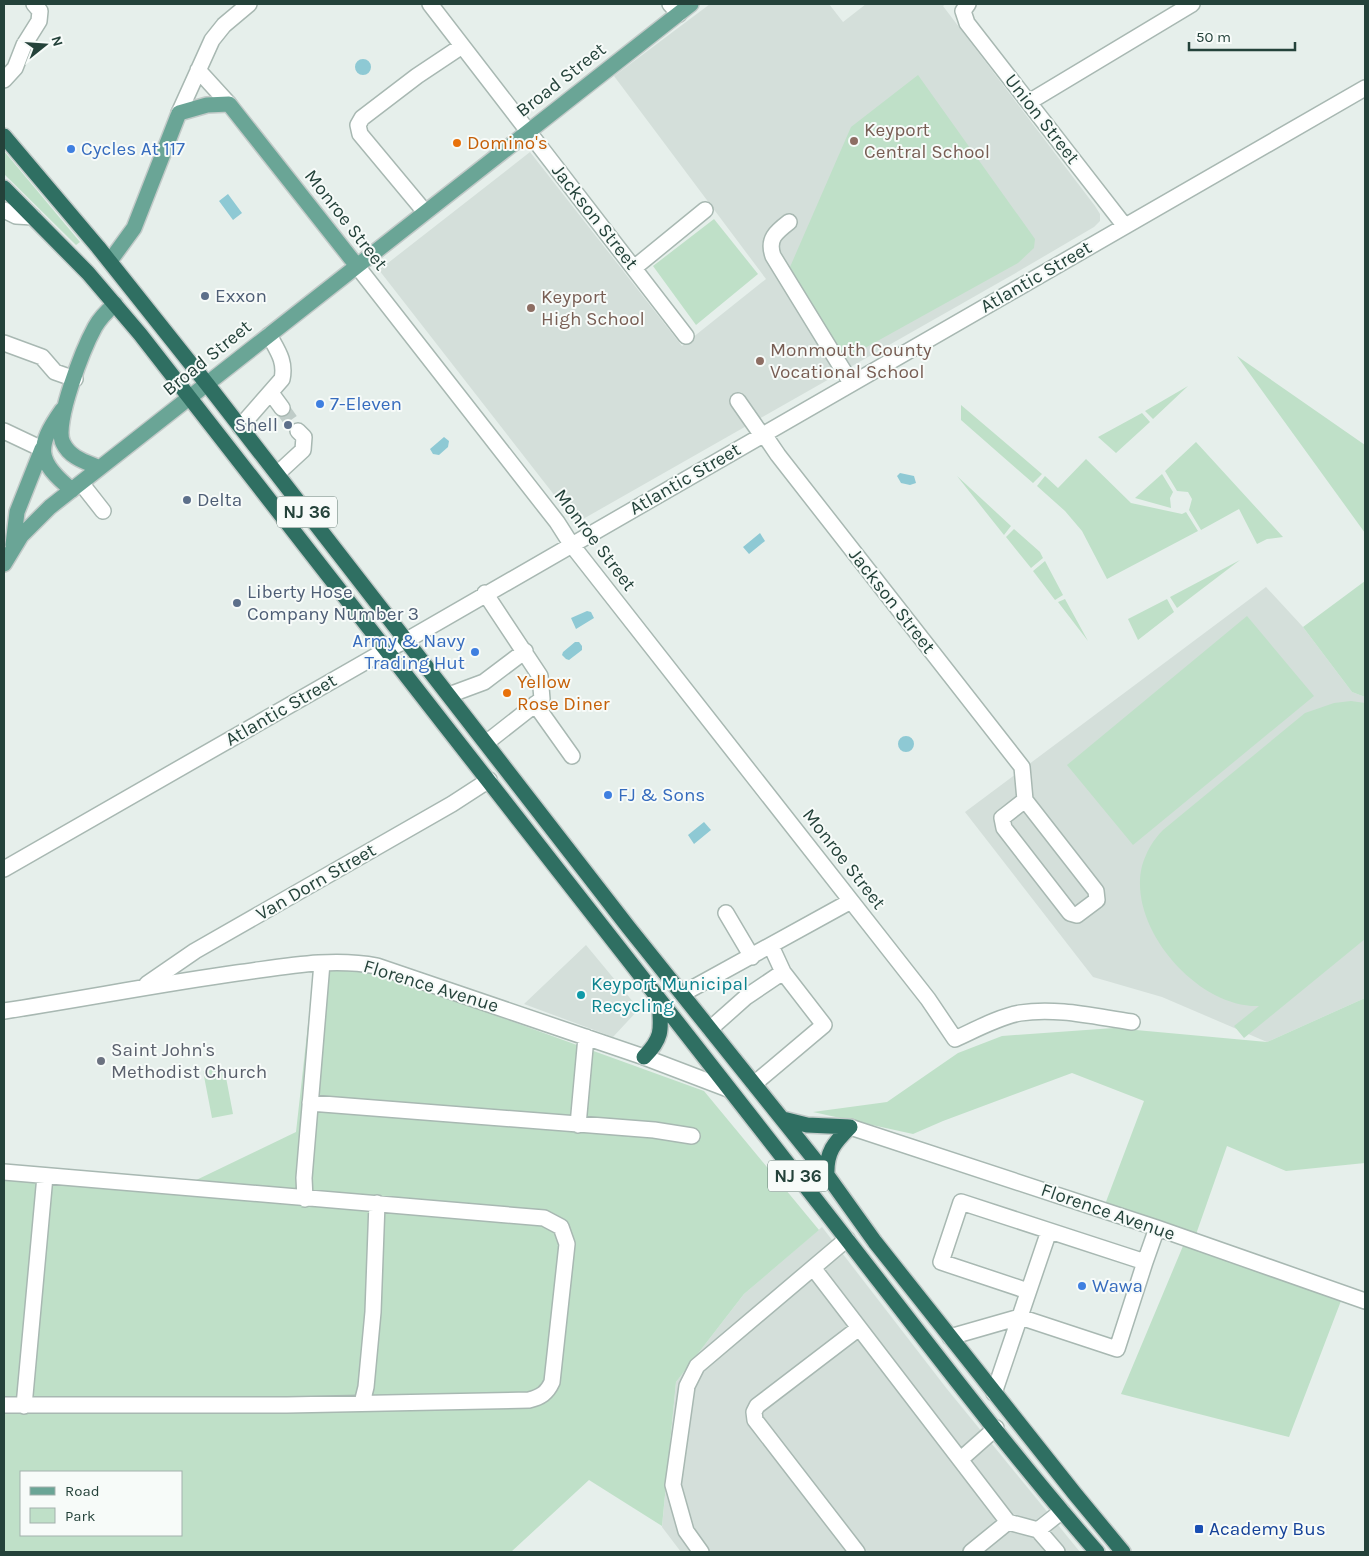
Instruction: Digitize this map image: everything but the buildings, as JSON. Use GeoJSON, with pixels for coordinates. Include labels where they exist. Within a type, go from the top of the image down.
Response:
{"type":"FeatureCollection","features":[{"type":"Feature","properties":{"kind":"highway","name":"NJ 36"},"geometry":{"type":"LineString","coordinates":[[4,136],[110,261],[682,994],[827,1175],[870,1235],[950,1337],[1123,1552]]}},
{"type":"Feature","properties":{"kind":"highway","name":"NJ 36"},"geometry":{"type":"LineString","coordinates":[[4,188],[115,304],[489,780],[728,1089],[1062,1511],[1097,1552]]}},
{"type":"Feature","properties":{"kind":"highway"},"geometry":{"type":"LineString","coordinates":[[644,1057],[659,1040],[661,1024],[659,1001]]}},
{"type":"Feature","properties":{"kind":"highway"},"geometry":{"type":"LineString","coordinates":[[783,1119],[808,1125],[850,1127]]}},
{"type":"Feature","properties":{"kind":"highway"},"geometry":{"type":"LineString","coordinates":[[827,1175],[826,1162],[830,1150],[833,1144],[850,1127]]}},
{"type":"Feature","properties":{"kind":"main road","name":"Broad Street"},"geometry":{"type":"LineString","coordinates":[[8,544],[76,487],[528,131],[674,9],[691,4]]}},
{"type":"Feature","properties":{"kind":"main road"},"geometry":{"type":"LineString","coordinates":[[110,261],[134,228],[179,113],[207,105],[229,104]]}},
{"type":"Feature","properties":{"kind":"main road","name":"Monroe Street"},"geometry":{"type":"LineString","coordinates":[[229,104],[357,266]]}},
{"type":"Feature","properties":{"kind":"main road"},"geometry":{"type":"LineString","coordinates":[[100,468],[77,458],[65,447],[60,433],[64,407],[95,328],[115,304]]}},
{"type":"Feature","properties":{"kind":"main road"},"geometry":{"type":"LineString","coordinates":[[4,564],[17,512],[49,428],[64,407]]}},
{"type":"Feature","properties":{"kind":"main road"},"geometry":{"type":"LineString","coordinates":[[42,449],[48,467],[76,487]]}},
{"type":"Feature","properties":{"kind":"street"},"geometry":{"type":"LineString","coordinates":[[4,80],[15,68],[24,45],[39,21],[40,11],[34,4]]}},
{"type":"Feature","properties":{"kind":"street"},"geometry":{"type":"LineString","coordinates":[[179,113],[212,40],[224,25],[249,4]]}},
{"type":"Feature","properties":{"kind":"street","name":"Jackson Street"},"geometry":{"type":"LineString","coordinates":[[430,4],[686,336]]}},
{"type":"Feature","properties":{"kind":"street"},"geometry":{"type":"LineString","coordinates":[[1030,102],[1192,4]]}},
{"type":"Feature","properties":{"kind":"street","name":"Union Street"},"geometry":{"type":"LineString","coordinates":[[965,7],[967,23],[1124,225]]}},
{"type":"Feature","properties":{"kind":"street"},"geometry":{"type":"LineString","coordinates":[[425,212],[360,134],[358,125],[362,118],[410,81],[462,46]]}},
{"type":"Feature","properties":{"kind":"street","name":"Monroe Street"},"geometry":{"type":"LineString","coordinates":[[198,70],[229,104]]}},
{"type":"Feature","properties":{"kind":"street","name":"Atlantic Street"},"geometry":{"type":"LineString","coordinates":[[4,869],[386,650],[407,640],[1124,225],[1365,88]]}},
{"type":"Feature","properties":{"kind":"street"},"geometry":{"type":"LineString","coordinates":[[4,210],[16,216],[33,217]]}},
{"type":"Feature","properties":{"kind":"street"},"geometry":{"type":"LineString","coordinates":[[634,268],[705,210]]}},
{"type":"Feature","properties":{"kind":"street"},"geometry":{"type":"LineString","coordinates":[[789,222],[771,239],[770,246],[773,256],[851,383]]}},
{"type":"Feature","properties":{"kind":"street","name":"Monroe Street"},"geometry":{"type":"LineString","coordinates":[[357,266],[551,515],[571,544],[928,999],[955,1040],[981,1027],[1019,1013],[1051,1011],[1132,1022]]}},
{"type":"Feature","properties":{"kind":"street"},"geometry":{"type":"LineString","coordinates":[[240,427],[282,379],[283,361],[269,335]]}},
{"type":"Feature","properties":{"kind":"street"},"geometry":{"type":"LineString","coordinates":[[4,344],[42,356],[55,372],[74,379]]}},
{"type":"Feature","properties":{"kind":"street"},"geometry":{"type":"LineString","coordinates":[[271,393],[282,408]]}},
{"type":"Feature","properties":{"kind":"street","name":"Jackson Street"},"geometry":{"type":"LineString","coordinates":[[738,401],[784,463],[1022,767],[1025,800]]}},
{"type":"Feature","properties":{"kind":"street"},"geometry":{"type":"LineString","coordinates":[[4,422],[8,435],[42,449]]}},
{"type":"Feature","properties":{"kind":"street"},"geometry":{"type":"LineString","coordinates":[[277,474],[303,450],[304,437],[298,430]]}},
{"type":"Feature","properties":{"kind":"street"},"geometry":{"type":"LineString","coordinates":[[76,487],[103,511]]}},
{"type":"Feature","properties":{"kind":"street"},"geometry":{"type":"LineString","coordinates":[[485,594],[540,676],[542,699],[486,743]]}},
{"type":"Feature","properties":{"kind":"street"},"geometry":{"type":"LineString","coordinates":[[449,695],[484,682],[525,651]]}},
{"type":"Feature","properties":{"kind":"street"},"geometry":{"type":"LineString","coordinates":[[536,704],[572,756]]}},
{"type":"Feature","properties":{"kind":"street","name":"Van Dorn Street"},"geometry":{"type":"LineString","coordinates":[[144,986],[195,951],[452,804],[489,780]]}},
{"type":"Feature","properties":{"kind":"street"},"geometry":{"type":"LineString","coordinates":[[1025,800],[1096,891],[1097,900],[1077,915],[1070,913],[1004,828],[1002,818],[1025,800]]}},
{"type":"Feature","properties":{"kind":"street"},"geometry":{"type":"LineString","coordinates":[[682,994],[852,901]]}},
{"type":"Feature","properties":{"kind":"street"},"geometry":{"type":"LineString","coordinates":[[726,913],[752,956]]}},
{"type":"Feature","properties":{"kind":"street"},"geometry":{"type":"LineString","coordinates":[[754,1084],[824,1025],[783,972],[771,946]]}},
{"type":"Feature","properties":{"kind":"street","name":"Florence Avenue"},"geometry":{"type":"LineString","coordinates":[[4,1011],[112,994],[144,986],[339,961],[378,966],[644,1057],[728,1089]]}},
{"type":"Feature","properties":{"kind":"street"},"geometry":{"type":"LineString","coordinates":[[305,1199],[304,1178],[322,963]]}},
{"type":"Feature","properties":{"kind":"street"},"geometry":{"type":"LineString","coordinates":[[710,1029],[746,997],[783,972]]}},
{"type":"Feature","properties":{"kind":"street"},"geometry":{"type":"LineString","coordinates":[[578,1125],[586,1037]]}},
{"type":"Feature","properties":{"kind":"street"},"geometry":{"type":"LineString","coordinates":[[310,1103],[654,1130],[692,1136]]}},
{"type":"Feature","properties":{"kind":"street","name":"Florence Avenue"},"geometry":{"type":"LineString","coordinates":[[850,1127],[1157,1228],[1365,1301]]}},
{"type":"Feature","properties":{"kind":"street"},"geometry":{"type":"LineString","coordinates":[[4,1172],[544,1218],[561,1227],[567,1244],[552,1382],[543,1395],[529,1400],[4,1406]]}},
{"type":"Feature","properties":{"kind":"street"},"geometry":{"type":"LineString","coordinates":[[24,1406],[45,1176]]}},
{"type":"Feature","properties":{"kind":"street"},"geometry":{"type":"LineString","coordinates":[[1028,1291],[941,1262],[961,1202],[1145,1262]]}},
{"type":"Feature","properties":{"kind":"street"},"geometry":{"type":"LineString","coordinates":[[362,1402],[366,1387],[375,1295],[377,1203]]}},
{"type":"Feature","properties":{"kind":"street"},"geometry":{"type":"LineString","coordinates":[[950,1337],[1020,1317],[1117,1349],[1157,1228]]}},
{"type":"Feature","properties":{"kind":"street"},"geometry":{"type":"LineString","coordinates":[[994,1393],[1049,1230]]}},
{"type":"Feature","properties":{"kind":"street"},"geometry":{"type":"LineString","coordinates":[[701,1552],[686,1531],[674,1485],[687,1386],[697,1366],[814,1269],[847,1239]]}},
{"type":"Feature","properties":{"kind":"street"},"geometry":{"type":"LineString","coordinates":[[814,1269],[1008,1522],[1038,1530],[1057,1552]]}},
{"type":"Feature","properties":{"kind":"street"},"geometry":{"type":"LineString","coordinates":[[858,1552],[756,1420],[754,1412],[757,1406],[859,1328]]}},
{"type":"Feature","properties":{"kind":"street"},"geometry":{"type":"LineString","coordinates":[[961,1459],[996,1428]]}},
{"type":"Feature","properties":{"kind":"street"},"geometry":{"type":"LineString","coordinates":[[1038,1530],[1062,1511]]}},
{"type":"Feature","properties":{"kind":"street"},"geometry":{"type":"LineString","coordinates":[[971,1552],[1008,1522]]}},
{"type":"Feature","properties":{"kind":"shaded area"},"geometry":{"type":"Polygon","coordinates":[[[710,4],[829,4],[843,22],[866,4],[946,4],[943,6],[1095,206],[1100,214],[1100,221],[1094,227],[1014,274],[576,523],[379,270],[530,152],[682,346],[766,279],[614,76],[710,4]]]}},
{"type":"Feature","properties":{"kind":"shaded area"},"geometry":{"type":"Polygon","coordinates":[[[1266,587],[1303,627],[1352,692],[1365,697],[1365,998],[1267,1042],[1162,997],[1093,977],[965,812],[1266,587]]]}},
{"type":"Feature","properties":{"kind":"shaded area"},"geometry":{"type":"Polygon","coordinates":[[[586,945],[639,1009],[613,1037],[524,1004],[586,945]]]}},
{"type":"Feature","properties":{"kind":"shaded area"},"geometry":{"type":"Polygon","coordinates":[[[822,1227],[947,1389],[1080,1552],[681,1552],[662,1527],[676,1382],[744,1294],[822,1227]]]}},
{"type":"Feature","properties":{"kind":"green space"},"geometry":{"type":"Polygon","coordinates":[[[918,75],[1035,239],[1034,248],[1018,263],[845,359],[790,267],[851,127],[918,75]]]}},
{"type":"Feature","properties":{"kind":"green space"},"geometry":{"type":"Polygon","coordinates":[[[4,151],[80,242],[76,245],[4,174],[4,151]]]}},
{"type":"Feature","properties":{"kind":"green space"},"geometry":{"type":"Polygon","coordinates":[[[714,219],[758,274],[696,325],[653,266],[714,219]]]}},
{"type":"Feature","properties":{"kind":"green space"},"geometry":{"type":"Polygon","coordinates":[[[1237,356],[1365,445],[1365,533],[1237,356]]]}},
{"type":"Feature","properties":{"kind":"green space"},"geometry":{"type":"Polygon","coordinates":[[[1188,386],[1153,419],[1145,411],[1188,386]]]}},
{"type":"Feature","properties":{"kind":"green space"},"geometry":{"type":"Polygon","coordinates":[[[961,405],[1042,474],[1033,483],[961,420],[961,405]]]}},
{"type":"Feature","properties":{"kind":"green space"},"geometry":{"type":"Polygon","coordinates":[[[1142,413],[1150,422],[1116,453],[1098,437],[1142,413]]]}},
{"type":"Feature","properties":{"kind":"green space"},"geometry":{"type":"Polygon","coordinates":[[[1196,442],[1283,537],[1267,539],[1257,544],[1239,509],[1201,530],[1189,510],[1192,499],[1188,492],[1177,491],[1165,471],[1196,442]]]}},
{"type":"Feature","properties":{"kind":"green space"},"geometry":{"type":"Polygon","coordinates":[[[1086,459],[1131,503],[1182,514],[1186,512],[1198,531],[1107,579],[1082,531],[1065,511],[1037,486],[1045,476],[1058,488],[1086,459]]]}},
{"type":"Feature","properties":{"kind":"green space"},"geometry":{"type":"Polygon","coordinates":[[[1162,474],[1173,492],[1170,498],[1171,508],[1135,498],[1162,474]]]}},
{"type":"Feature","properties":{"kind":"green space"},"geometry":{"type":"Polygon","coordinates":[[[957,476],[1011,526],[1004,535],[957,476]]]}},
{"type":"Feature","properties":{"kind":"green space"},"geometry":{"type":"Polygon","coordinates":[[[1014,529],[1040,552],[1043,558],[1031,568],[1006,537],[1014,529]]]}},
{"type":"Feature","properties":{"kind":"green space"},"geometry":{"type":"Polygon","coordinates":[[[1240,560],[1177,608],[1170,597],[1240,560]]]}},
{"type":"Feature","properties":{"kind":"green space"},"geometry":{"type":"Polygon","coordinates":[[[1045,561],[1063,595],[1055,600],[1033,571],[1045,561]]]}},
{"type":"Feature","properties":{"kind":"green space"},"geometry":{"type":"Polygon","coordinates":[[[1365,581],[1365,697],[1352,692],[1303,627],[1365,581]]]}},
{"type":"Feature","properties":{"kind":"green space"},"geometry":{"type":"Polygon","coordinates":[[[1065,599],[1088,641],[1058,602],[1065,599]]]}},
{"type":"Feature","properties":{"kind":"green space"},"geometry":{"type":"Polygon","coordinates":[[[1167,599],[1174,612],[1138,640],[1128,619],[1167,599]]]}},
{"type":"Feature","properties":{"kind":"green space"},"geometry":{"type":"Polygon","coordinates":[[[1247,616],[1314,696],[1133,845],[1067,765],[1247,616]]]}},
{"type":"Feature","properties":{"kind":"green space"},"geometry":{"type":"Polygon","coordinates":[[[1351,701],[1365,703],[1365,939],[1244,1038],[1234,1026],[1259,1006],[1236,1003],[1212,994],[1191,979],[1172,960],[1156,938],[1145,914],[1140,890],[1142,866],[1150,846],[1163,830],[1305,713],[1334,703],[1351,701]]]}},
{"type":"Feature","properties":{"kind":"green space"},"geometry":{"type":"Polygon","coordinates":[[[343,960],[704,1091],[819,1230],[744,1294],[676,1382],[662,1526],[589,1480],[511,1552],[4,1552],[4,1169],[188,1184],[296,1132],[315,962],[343,960]]]}},
{"type":"Feature","properties":{"kind":"green space"},"geometry":{"type":"Polygon","coordinates":[[[1365,998],[1365,1163],[1286,1171],[1227,1146],[1194,1240],[1344,1293],[1289,1437],[1121,1394],[1183,1246],[1104,1207],[1144,1101],[1072,1073],[913,1134],[813,1112],[887,1102],[958,1053],[1002,1036],[1114,1028],[1267,1042],[1365,998]]]}},
{"type":"Feature","properties":{"kind":"green space"},"geometry":{"type":"Polygon","coordinates":[[[224,1067],[233,1114],[212,1118],[203,1071],[224,1067]]]}},
{"type":"Feature","properties":{"kind":"water"},"geometry":{"type":"Polygon","coordinates":[[[363,59],[369,61],[371,67],[369,73],[363,75],[357,73],[355,67],[357,61],[363,59]]]}},
{"type":"Feature","properties":{"kind":"water"},"geometry":{"type":"Polygon","coordinates":[[[228,194],[242,213],[233,220],[219,201],[228,194]]]}},
{"type":"Feature","properties":{"kind":"water"},"geometry":{"type":"Polygon","coordinates":[[[444,437],[449,441],[448,447],[439,455],[433,454],[430,449],[444,437]]]}},
{"type":"Feature","properties":{"kind":"water"},"geometry":{"type":"Polygon","coordinates":[[[900,473],[914,476],[916,483],[910,485],[901,483],[897,476],[900,473]]]}},
{"type":"Feature","properties":{"kind":"water"},"geometry":{"type":"Polygon","coordinates":[[[760,533],[765,541],[749,554],[743,547],[760,533]]]}},
{"type":"Feature","properties":{"kind":"water"},"geometry":{"type":"Polygon","coordinates":[[[587,611],[591,612],[594,618],[576,629],[571,618],[587,611]]]}},
{"type":"Feature","properties":{"kind":"water"},"geometry":{"type":"Polygon","coordinates":[[[575,642],[579,642],[582,650],[569,660],[566,659],[562,655],[563,652],[575,642]]]}},
{"type":"Feature","properties":{"kind":"water"},"geometry":{"type":"Polygon","coordinates":[[[906,736],[914,744],[906,752],[898,744],[906,736]]]}},
{"type":"Feature","properties":{"kind":"water"},"geometry":{"type":"Polygon","coordinates":[[[704,822],[711,830],[694,844],[688,835],[704,822]]]}},
{"type":"Feature","properties":{"kind":"tunnel"},"geometry":{"type":"LineString","coordinates":[[282,408],[298,431]]}},
{"type":"Feature","properties":{"kind":"place","name":"Keyport Central School"},"geometry":{"type":"Point","coordinates":[854,141]}},
{"type":"Feature","properties":{"kind":"place","name":"Domino's"},"geometry":{"type":"Point","coordinates":[457,143]}},
{"type":"Feature","properties":{"kind":"place","name":"Cycles At 117"},"geometry":{"type":"Point","coordinates":[71,149]}},
{"type":"Feature","properties":{"kind":"place","name":"Exxon"},"geometry":{"type":"Point","coordinates":[205,296]}},
{"type":"Feature","properties":{"kind":"place","name":"Keyport High School"},"geometry":{"type":"Point","coordinates":[531,308]}},
{"type":"Feature","properties":{"kind":"place","name":"Monmouth County Vocational School"},"geometry":{"type":"Point","coordinates":[760,361]}},
{"type":"Feature","properties":{"kind":"place","name":"7-Eleven"},"geometry":{"type":"Point","coordinates":[320,404]}},
{"type":"Feature","properties":{"kind":"place","name":"Shell"},"geometry":{"type":"Point","coordinates":[288,425]}},
{"type":"Feature","properties":{"kind":"place","name":"Delta"},"geometry":{"type":"Point","coordinates":[187,500]}},
{"type":"Feature","properties":{"kind":"place","name":"Liberty Hose Company Number 3"},"geometry":{"type":"Point","coordinates":[237,603]}},
{"type":"Feature","properties":{"kind":"place","name":"Army & Navy Trading Hut"},"geometry":{"type":"Point","coordinates":[475,652]}},
{"type":"Feature","properties":{"kind":"place","name":"Yellow Rose Diner"},"geometry":{"type":"Point","coordinates":[507,693]}},
{"type":"Feature","properties":{"kind":"place","name":"FJ & Sons"},"geometry":{"type":"Point","coordinates":[608,795]}},
{"type":"Feature","properties":{"kind":"place","name":"Keyport Municipal Recycling"},"geometry":{"type":"Point","coordinates":[581,995]}},
{"type":"Feature","properties":{"kind":"place","name":"Saint John's Methodist Church"},"geometry":{"type":"Point","coordinates":[101,1061]}},
{"type":"Feature","properties":{"kind":"place","name":"Wawa"},"geometry":{"type":"Point","coordinates":[1082,1286]}},
{"type":"Feature","properties":{"kind":"place","name":"Academy Bus"},"geometry":{"type":"Point","coordinates":[1199,1529]}}]}
